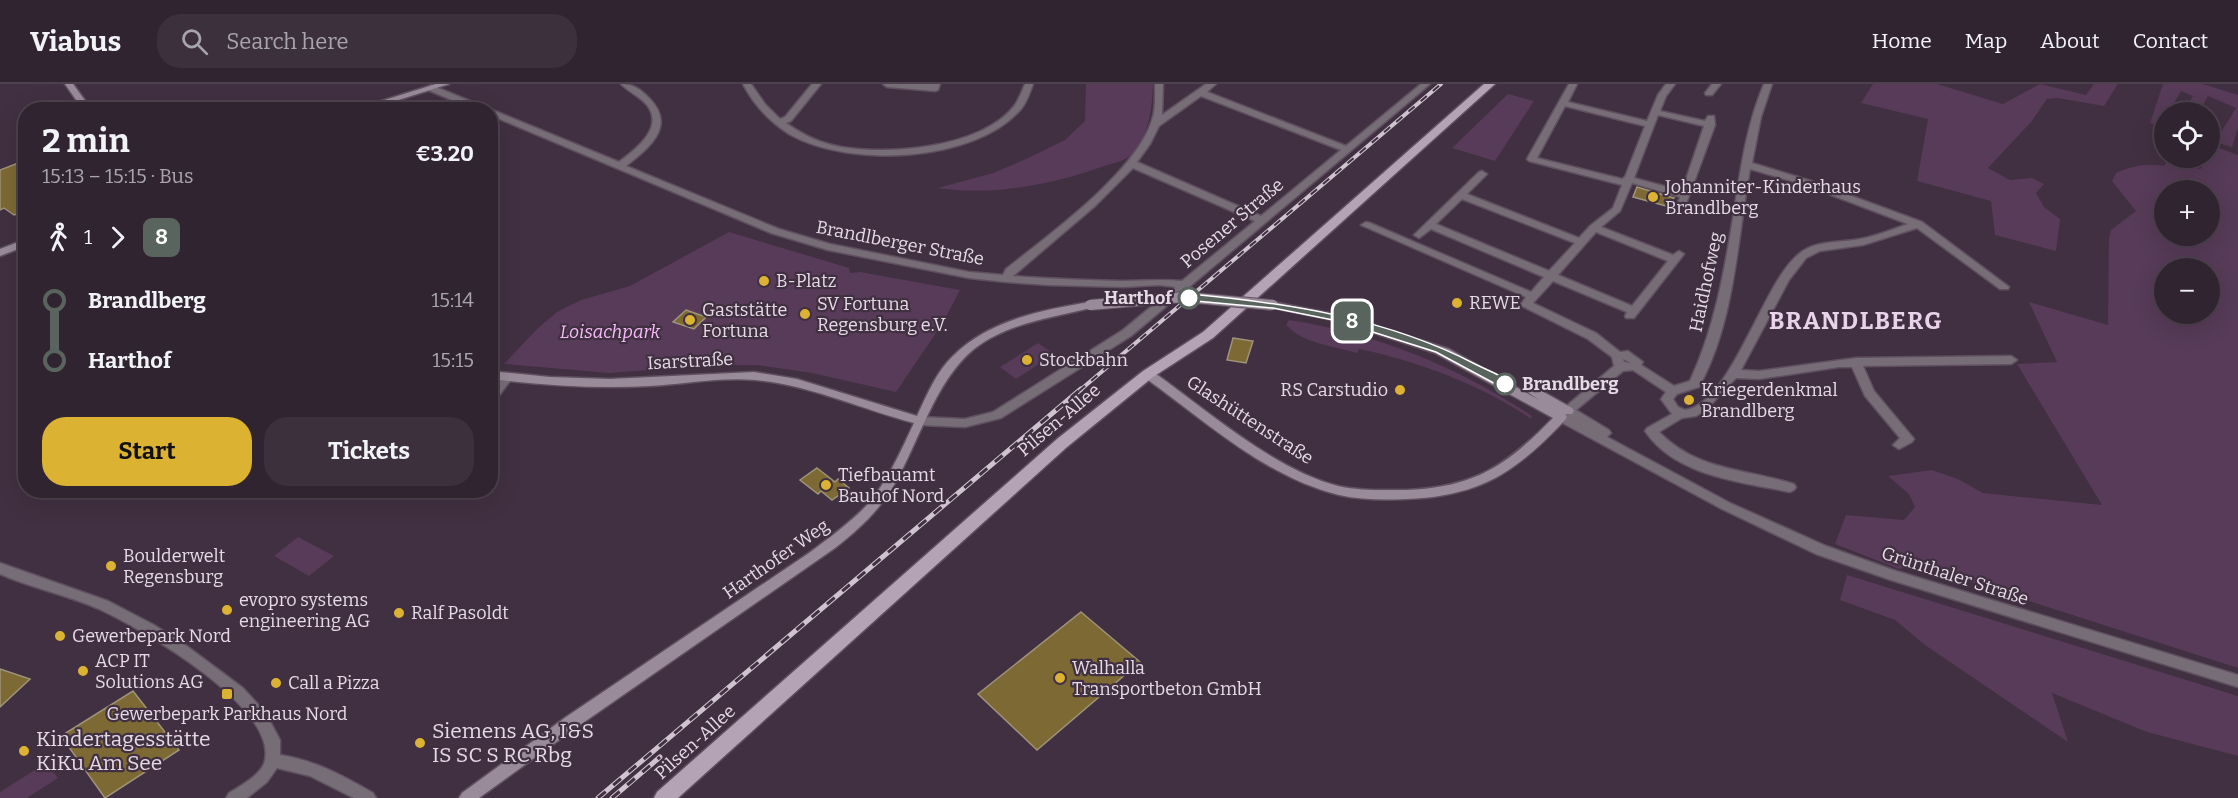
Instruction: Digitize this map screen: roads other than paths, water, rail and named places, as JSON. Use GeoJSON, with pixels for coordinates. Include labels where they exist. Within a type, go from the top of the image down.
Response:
{"type":"FeatureCollection","features":[{"type":"Feature","properties":{"kind":"main road","name":"Pilsen-Allee"},"geometry":{"type":"LineString","coordinates":[[664,798],[1062,443],[1148,374],[1208,334],[1490,84]]}},
{"type":"Feature","properties":{"kind":"street"},"geometry":{"type":"LineString","coordinates":[[69,84],[82,102]]}},
{"type":"Feature","properties":{"kind":"street"},"geometry":{"type":"LineString","coordinates":[[380,102],[427,86],[445,84]]}},
{"type":"Feature","properties":{"kind":"street"},"geometry":{"type":"LineString","coordinates":[[620,165],[646,145],[653,137],[658,124],[652,104],[625,84]]}},
{"type":"Feature","properties":{"kind":"street"},"geometry":{"type":"LineString","coordinates":[[747,84],[764,110],[779,123],[813,141],[849,152],[885,154],[957,141],[990,129],[1022,104],[1028,87]]}},
{"type":"Feature","properties":{"kind":"street"},"geometry":{"type":"LineString","coordinates":[[779,123],[788,119],[817,84]]}},
{"type":"Feature","properties":{"kind":"street"},"geometry":{"type":"LineString","coordinates":[[887,84],[935,86]]}},
{"type":"Feature","properties":{"kind":"street"},"geometry":{"type":"LineString","coordinates":[[1156,124],[1159,84]]}},
{"type":"Feature","properties":{"kind":"street"},"geometry":{"type":"LineString","coordinates":[[1006,279],[1010,271],[1107,189],[1130,163],[1156,124],[1212,84]]}},
{"type":"Feature","properties":{"kind":"street"},"geometry":{"type":"LineString","coordinates":[[1411,84],[1424,86]]}},
{"type":"Feature","properties":{"kind":"street"},"geometry":{"type":"LineString","coordinates":[[1573,84],[1531,162],[1627,181],[1684,198],[1710,122],[1655,112]]}},
{"type":"Feature","properties":{"kind":"street"},"geometry":{"type":"LineString","coordinates":[[1529,300],[1580,242],[1617,209],[1662,95],[1671,84]]}},
{"type":"Feature","properties":{"kind":"street","name":"Haidhofweg"},"geometry":{"type":"LineString","coordinates":[[1673,391],[1695,384],[1712,343],[1753,125],[1768,84]]}},
{"type":"Feature","properties":{"kind":"street"},"geometry":{"type":"LineString","coordinates":[[391,102],[427,86],[465,102]]}},
{"type":"Feature","properties":{"kind":"street","name":"Posener Straße"},"geometry":{"type":"LineString","coordinates":[[921,421],[965,423],[990,417],[1011,408],[1127,333],[1424,86]]}},
{"type":"Feature","properties":{"kind":"street"},"geometry":{"type":"LineString","coordinates":[[1200,92],[1348,150]]}},
{"type":"Feature","properties":{"kind":"street"},"geometry":{"type":"LineString","coordinates":[[1563,103],[1650,124]]}},
{"type":"Feature","properties":{"kind":"street","name":"Brandlberger Straße"},"geometry":{"type":"LineString","coordinates":[[498,115],[800,240],[915,267],[1006,279],[1114,284],[1159,282],[1185,285]]}},
{"type":"Feature","properties":{"kind":"street"},"geometry":{"type":"LineString","coordinates":[[1130,163],[1263,221]]}},
{"type":"Feature","properties":{"kind":"street"},"geometry":{"type":"LineString","coordinates":[[1747,165],[1808,183],[1918,224],[2004,287]]}},
{"type":"Feature","properties":{"kind":"street"},"geometry":{"type":"LineString","coordinates":[[1419,235],[1482,174]]}},
{"type":"Feature","properties":{"kind":"street"},"geometry":{"type":"LineString","coordinates":[[1460,195],[1580,242]]}},
{"type":"Feature","properties":{"kind":"street"},"geometry":{"type":"LineString","coordinates":[[1366,225],[1529,300],[1592,336],[1620,361],[1635,366],[1673,391],[1667,399],[1673,409],[1680,412],[1697,412],[1706,406],[1733,374],[1784,279],[1802,256],[1817,248],[1863,242],[1918,224]]}},
{"type":"Feature","properties":{"kind":"street"},"geometry":{"type":"LineString","coordinates":[[1430,225],[1632,313],[1678,256],[1594,228]]}},
{"type":"Feature","properties":{"kind":"street"},"geometry":{"type":"LineString","coordinates":[[0,245],[18,237]]}},
{"type":"Feature","properties":{"kind":"street"},"geometry":{"type":"LineString","coordinates":[[0,253],[18,245]]}},
{"type":"Feature","properties":{"kind":"street","name":"Harthofer Weg"},"geometry":{"type":"LineString","coordinates":[[467,798],[778,580],[862,517],[883,492],[943,376],[955,361],[981,340],[1013,324],[1047,313],[1090,304],[1184,297],[1273,305]]}},
{"type":"Feature","properties":{"kind":"street","name":"Grünthaler Straße"},"geometry":{"type":"LineString","coordinates":[[1273,305],[1340,318],[1439,350],[1565,414],[1726,506],[1821,550],[1891,575],[2238,681]]}},
{"type":"Feature","properties":{"kind":"street"},"geometry":{"type":"LineString","coordinates":[[1733,374],[1759,375],[1856,362],[2011,360]]}},
{"type":"Feature","properties":{"kind":"street"},"geometry":{"type":"LineString","coordinates":[[1565,414],[1620,361]]}},
{"type":"Feature","properties":{"kind":"street"},"geometry":{"type":"LineString","coordinates":[[1856,362],[1869,393],[1908,439],[1899,445]]}},
{"type":"Feature","properties":{"kind":"street","name":"Glashüttenstraße"},"geometry":{"type":"LineString","coordinates":[[1148,374],[1281,467],[1316,484],[1355,493],[1440,492],[1477,483],[1510,466],[1565,414]]}},
{"type":"Feature","properties":{"kind":"street","name":"Isarstraße"},"geometry":{"type":"LineString","coordinates":[[498,376],[555,383],[600,383],[651,382],[713,375],[756,376],[806,386],[921,421]]}},
{"type":"Feature","properties":{"kind":"street"},"geometry":{"type":"LineString","coordinates":[[498,389],[507,378]]}},
{"type":"Feature","properties":{"kind":"street"},"geometry":{"type":"LineString","coordinates":[[1680,412],[1651,431],[1664,446],[1700,467],[1790,488]]}},
{"type":"Feature","properties":{"kind":"street"},"geometry":{"type":"LineString","coordinates":[[0,568],[105,605],[137,620],[179,646],[237,693],[263,720],[271,734],[273,761],[263,776],[234,798]]}},
{"type":"Feature","properties":{"kind":"street"},"geometry":{"type":"LineString","coordinates":[[273,761],[288,762],[328,775],[368,798]]}},
{"type":"Feature","properties":{"kind":"railway"},"geometry":{"type":"LineString","coordinates":[[1079,391],[1441,84]]}},
{"type":"Feature","properties":{"kind":"railway"},"geometry":{"type":"LineString","coordinates":[[598,798],[1081,389]]}},
{"type":"Feature","properties":{"kind":"railway"},"geometry":{"type":"LineString","coordinates":[[612,798],[660,757]]}},
{"type":"Feature","properties":{"kind":"place","name":"Johanniter-Kinderhaus Brandlberg"},"geometry":{"type":"Point","coordinates":[1653,197]}},
{"type":"Feature","properties":{"kind":"place","name":"B-Platz"},"geometry":{"type":"Point","coordinates":[764,281]}},
{"type":"Feature","properties":{"kind":"place","name":"Harthof"},"geometry":{"type":"Point","coordinates":[1189,298]}},
{"type":"Feature","properties":{"kind":"place","name":"REWE"},"geometry":{"type":"Point","coordinates":[1457,303]}},
{"type":"Feature","properties":{"kind":"place","name":"SV Fortuna Regensburg e.V."},"geometry":{"type":"Point","coordinates":[805,314]}},
{"type":"Feature","properties":{"kind":"place","name":"Gaststätte Fortuna"},"geometry":{"type":"Point","coordinates":[690,320]}},
{"type":"Feature","properties":{"kind":"place","name":"Stockbahn"},"geometry":{"type":"Point","coordinates":[1027,360]}},
{"type":"Feature","properties":{"kind":"place","name":"Brandlberg"},"geometry":{"type":"Point","coordinates":[1505,384]}},
{"type":"Feature","properties":{"kind":"place","name":"RS Carstudio"},"geometry":{"type":"Point","coordinates":[1400,390]}},
{"type":"Feature","properties":{"kind":"place","name":"Kriegerdenkmal Brandlberg"},"geometry":{"type":"Point","coordinates":[1689,400]}},
{"type":"Feature","properties":{"kind":"place","name":"Tiefbauamt Bauhof Nord"},"geometry":{"type":"Point","coordinates":[826,485]}},
{"type":"Feature","properties":{"kind":"place","name":"Boulderwelt Regensburg"},"geometry":{"type":"Point","coordinates":[111,566]}},
{"type":"Feature","properties":{"kind":"place","name":"evopro systems engineering AG"},"geometry":{"type":"Point","coordinates":[227,610]}},
{"type":"Feature","properties":{"kind":"place","name":"Ralf Pasoldt"},"geometry":{"type":"Point","coordinates":[399,613]}},
{"type":"Feature","properties":{"kind":"place","name":"Gewerbepark Nord"},"geometry":{"type":"Point","coordinates":[60,636]}},
{"type":"Feature","properties":{"kind":"place","name":"ACP IT Solutions AG"},"geometry":{"type":"Point","coordinates":[83,671]}},
{"type":"Feature","properties":{"kind":"place","name":"Walhalla Transportbeton GmbH"},"geometry":{"type":"Point","coordinates":[1060,678]}},
{"type":"Feature","properties":{"kind":"place","name":"Call a Pizza"},"geometry":{"type":"Point","coordinates":[276,683]}},
{"type":"Feature","properties":{"kind":"place","name":"Gewerbepark Parkhaus Nord"},"geometry":{"type":"Point","coordinates":[227,694]}},
{"type":"Feature","properties":{"kind":"place","name":"Siemens AG, I&S IS SC S RC Rbg"},"geometry":{"type":"Point","coordinates":[420,743]}},
{"type":"Feature","properties":{"kind":"place","name":"Kindertagesstätte KiKu Am See"},"geometry":{"type":"Point","coordinates":[24,751]}},
{"type":"Feature","properties":{"kind":"district","name":"BRANDLBERG"},"geometry":{"type":"Point","coordinates":[1856,321]}},
{"type":"Feature","properties":{"kind":"park label","name":"Loisachpark"},"geometry":{"type":"Point","coordinates":[610,332]}}]}
